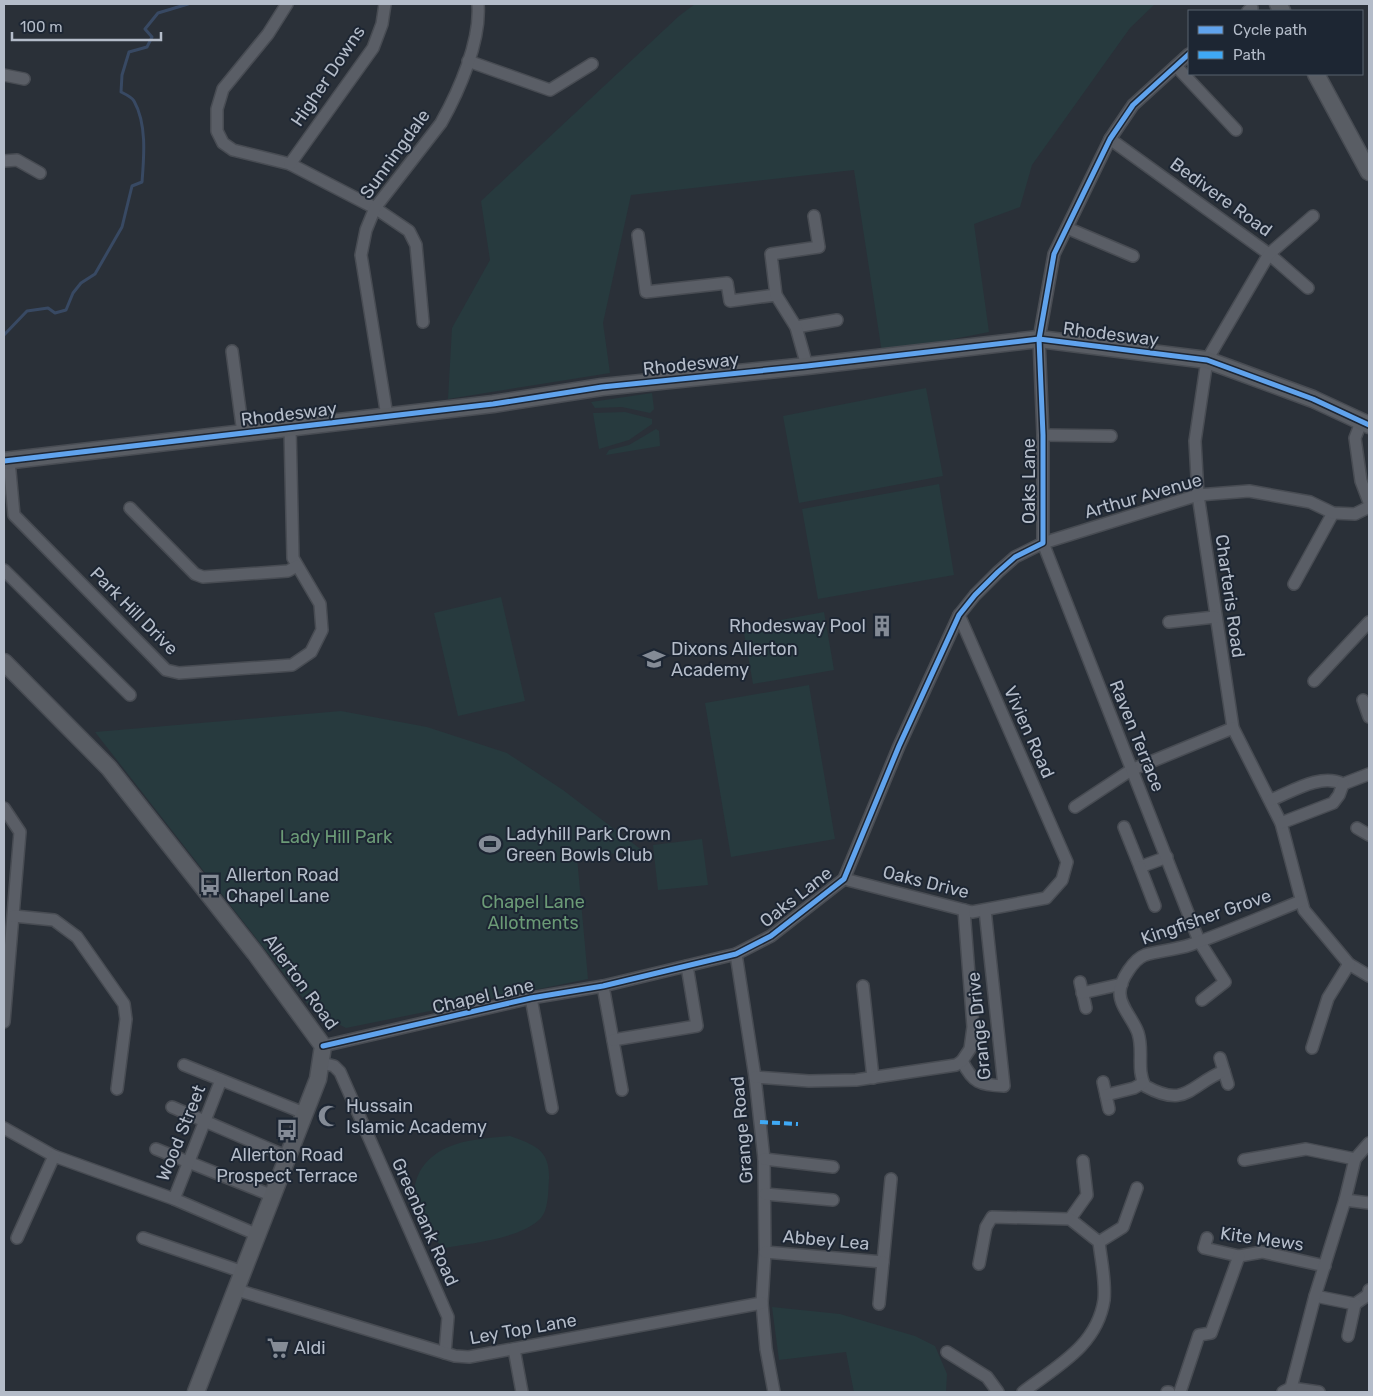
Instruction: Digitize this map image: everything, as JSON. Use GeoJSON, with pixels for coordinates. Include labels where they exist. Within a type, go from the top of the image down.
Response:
{"type":"FeatureCollection","features":[{"type":"Feature","properties":{"kind":"street"},"geometry":{"type":"LineString","coordinates":[[287,4],[268,34],[223,89],[219,99],[216,121],[217,131],[227,146],[233,150],[290,164],[375,208],[409,230],[416,245],[423,322]]}},
{"type":"Feature","properties":{"kind":"street","name":"Higher Downs"},"geometry":{"type":"LineString","coordinates":[[290,164],[373,48],[382,24],[385,4]]}},
{"type":"Feature","properties":{"kind":"street","name":"Sunningdale"},"geometry":{"type":"LineString","coordinates":[[387,416],[361,255],[366,230],[375,208],[441,123],[475,40],[478,4]]}},
{"type":"Feature","properties":{"kind":"street","name":"Oaks Lane"},"geometry":{"type":"LineString","coordinates":[[736,954],[771,936],[844,879],[899,746],[959,616],[975,595],[1015,557],[1043,543],[1043,435],[1039,339],[1054,254],[1110,139],[1133,106],[1188,55]]}},
{"type":"Feature","properties":{"kind":"street"},"geometry":{"type":"LineString","coordinates":[[468,61],[550,90],[592,64]]}},
{"type":"Feature","properties":{"kind":"street"},"geometry":{"type":"LineString","coordinates":[[1176,66],[1236,130]]}},
{"type":"Feature","properties":{"kind":"street"},"geometry":{"type":"LineString","coordinates":[[4,75],[24,79]]}},
{"type":"Feature","properties":{"kind":"street"},"geometry":{"type":"LineString","coordinates":[[1317,75],[1369,170]]}},
{"type":"Feature","properties":{"kind":"street","name":"Bedivere Road"},"geometry":{"type":"LineString","coordinates":[[1110,139],[1270,254],[1308,288]]}},
{"type":"Feature","properties":{"kind":"street"},"geometry":{"type":"LineString","coordinates":[[4,161],[17,160],[40,173]]}},
{"type":"Feature","properties":{"kind":"street"},"geometry":{"type":"LineString","coordinates":[[807,366],[796,327],[776,295],[771,254],[819,247],[814,216]]}},
{"type":"Feature","properties":{"kind":"street","name":"Charteris Road"},"geometry":{"type":"LineString","coordinates":[[1313,216],[1270,254],[1207,360],[1195,441],[1198,495],[1233,728],[1281,822],[1300,901],[1304,910],[1349,964],[1369,976]]}},
{"type":"Feature","properties":{"kind":"street"},"geometry":{"type":"LineString","coordinates":[[1067,228],[1133,256]]}},
{"type":"Feature","properties":{"kind":"street"},"geometry":{"type":"LineString","coordinates":[[638,235],[646,292],[727,283],[730,301],[776,295]]}},
{"type":"Feature","properties":{"kind":"street"},"geometry":{"type":"LineString","coordinates":[[796,327],[837,320]]}},
{"type":"Feature","properties":{"kind":"street","name":"Rhodesway"},"geometry":{"type":"LineString","coordinates":[[6,461],[493,404],[588,388],[807,366],[1039,339],[1207,360],[1314,399],[1365,423]]}},
{"type":"Feature","properties":{"kind":"street"},"geometry":{"type":"LineString","coordinates":[[232,351],[243,433]]}},
{"type":"Feature","properties":{"kind":"street"},"geometry":{"type":"LineString","coordinates":[[1365,423],[1355,438],[1361,481],[1369,502]]}},
{"type":"Feature","properties":{"kind":"street","name":"Park Hill Drive"},"geometry":{"type":"LineString","coordinates":[[6,461],[14,515],[166,670],[179,674],[292,665],[311,652],[322,630],[320,604],[293,558],[290,428]]}},
{"type":"Feature","properties":{"kind":"street"},"geometry":{"type":"LineString","coordinates":[[1043,435],[1111,436]]}},
{"type":"Feature","properties":{"kind":"street","name":"Arthur Avenue"},"geometry":{"type":"LineString","coordinates":[[1043,543],[1198,495],[1250,490],[1310,502],[1333,513],[1355,514],[1369,507]]}},
{"type":"Feature","properties":{"kind":"street"},"geometry":{"type":"LineString","coordinates":[[130,508],[194,574],[203,577],[288,571],[297,566]]}},
{"type":"Feature","properties":{"kind":"street"},"geometry":{"type":"LineString","coordinates":[[1294,584],[1333,513]]}},
{"type":"Feature","properties":{"kind":"street","name":"Raven Terrace"},"geometry":{"type":"LineString","coordinates":[[1043,543],[1199,941],[1225,982],[1202,1000]]}},
{"type":"Feature","properties":{"kind":"street"},"geometry":{"type":"LineString","coordinates":[[4,570],[130,695]]}},
{"type":"Feature","properties":{"kind":"street","name":"Vivien Road"},"geometry":{"type":"LineString","coordinates":[[959,616],[1067,862]]}},
{"type":"Feature","properties":{"kind":"street"},"geometry":{"type":"LineString","coordinates":[[1169,622],[1215,617]]}},
{"type":"Feature","properties":{"kind":"street"},"geometry":{"type":"LineString","coordinates":[[1314,681],[1369,622]]}},
{"type":"Feature","properties":{"kind":"street","name":"Allerton Road"},"geometry":{"type":"LineString","coordinates":[[4,662],[109,768],[255,953],[324,1046],[318,1079],[196,1392]]}},
{"type":"Feature","properties":{"kind":"street"},"geometry":{"type":"LineString","coordinates":[[1363,700],[1369,717]]}},
{"type":"Feature","properties":{"kind":"street"},"geometry":{"type":"LineString","coordinates":[[1075,807],[1131,770],[1233,728]]}},
{"type":"Feature","properties":{"kind":"street"},"geometry":{"type":"LineString","coordinates":[[1281,822],[1332,803],[1339,795],[1343,784],[1369,774]]}},
{"type":"Feature","properties":{"kind":"street"},"geometry":{"type":"LineString","coordinates":[[1271,800],[1324,779],[1334,779],[1343,784]]}},
{"type":"Feature","properties":{"kind":"street"},"geometry":{"type":"LineString","coordinates":[[4,808],[20,832],[4,1022]]}},
{"type":"Feature","properties":{"kind":"street"},"geometry":{"type":"LineString","coordinates":[[1124,827],[1155,906]]}},
{"type":"Feature","properties":{"kind":"street"},"geometry":{"type":"LineString","coordinates":[[1357,828],[1369,835]]}},
{"type":"Feature","properties":{"kind":"street"},"geometry":{"type":"LineString","coordinates":[[1140,867],[1166,857]]}},
{"type":"Feature","properties":{"kind":"street","name":"Oaks Drive"},"geometry":{"type":"LineString","coordinates":[[844,879],[972,912],[1046,898],[1062,880],[1067,862]]}},
{"type":"Feature","properties":{"kind":"street","name":"Kingfisher Grove"},"geometry":{"type":"LineString","coordinates":[[1122,984],[1135,962],[1145,955],[1170,951],[1199,941],[1300,901]]}},
{"type":"Feature","properties":{"kind":"street","name":"Grange Drive"},"geometry":{"type":"LineString","coordinates":[[755,1077],[809,1081],[873,1078],[956,1065],[962,1061],[970,1049],[973,1027],[964,910]]}},
{"type":"Feature","properties":{"kind":"street","name":"Grange Drive"},"geometry":{"type":"LineString","coordinates":[[962,1061],[968,1074],[982,1085],[1004,1086],[985,910]]}},
{"type":"Feature","properties":{"kind":"street"},"geometry":{"type":"LineString","coordinates":[[14,916],[54,920],[77,937],[124,1004],[126,1019],[117,1089]]}},
{"type":"Feature","properties":{"kind":"street","name":"Chapel Lane"},"geometry":{"type":"LineString","coordinates":[[324,1046],[531,998],[603,986],[736,954]]}},
{"type":"Feature","properties":{"kind":"street","name":"Grange Road"},"geometry":{"type":"LineString","coordinates":[[736,954],[755,1077],[764,1159],[765,1252],[762,1303],[766,1349],[774,1392]]}},
{"type":"Feature","properties":{"kind":"street"},"geometry":{"type":"LineString","coordinates":[[1312,1048],[1328,998],[1349,964]]}},
{"type":"Feature","properties":{"kind":"street"},"geometry":{"type":"LineString","coordinates":[[613,1040],[697,1026],[687,966]]}},
{"type":"Feature","properties":{"kind":"street"},"geometry":{"type":"LineString","coordinates":[[1086,1008],[1081,988],[1122,984],[1120,992],[1122,1002],[1138,1034],[1140,1070],[1143,1082],[1145,1086],[1162,1095],[1180,1096],[1190,1093],[1210,1076],[1224,1071]]}},
{"type":"Feature","properties":{"kind":"street"},"geometry":{"type":"LineString","coordinates":[[603,986],[622,1090]]}},
{"type":"Feature","properties":{"kind":"street"},"geometry":{"type":"LineString","coordinates":[[863,986],[873,1078]]}},
{"type":"Feature","properties":{"kind":"street"},"geometry":{"type":"LineString","coordinates":[[531,998],[552,1108]]}},
{"type":"Feature","properties":{"kind":"street"},"geometry":{"type":"LineString","coordinates":[[1220,1058],[1228,1084]]}},
{"type":"Feature","properties":{"kind":"street","name":"Greenbank Road"},"geometry":{"type":"LineString","coordinates":[[322,1063],[334,1066],[340,1072],[448,1317],[445,1354]]}},
{"type":"Feature","properties":{"kind":"street"},"geometry":{"type":"LineString","coordinates":[[184,1065],[304,1113]]}},
{"type":"Feature","properties":{"kind":"street","name":"Wood Street"},"geometry":{"type":"LineString","coordinates":[[174,1199],[221,1080]]}},
{"type":"Feature","properties":{"kind":"street"},"geometry":{"type":"LineString","coordinates":[[1103,1082],[1109,1109]]}},
{"type":"Feature","properties":{"kind":"street"},"geometry":{"type":"LineString","coordinates":[[1106,1095],[1134,1088],[1143,1082]]}},
{"type":"Feature","properties":{"kind":"street"},"geometry":{"type":"LineString","coordinates":[[172,1107],[288,1157]]}},
{"type":"Feature","properties":{"kind":"street"},"geometry":{"type":"LineString","coordinates":[[4,1128],[54,1156],[174,1199],[258,1235]]}},
{"type":"Feature","properties":{"kind":"street"},"geometry":{"type":"LineString","coordinates":[[1320,1392],[1287,1390],[1345,1200],[1355,1159],[1369,1143]]}},
{"type":"Feature","properties":{"kind":"street"},"geometry":{"type":"LineString","coordinates":[[156,1149],[273,1196]]}},
{"type":"Feature","properties":{"kind":"street"},"geometry":{"type":"LineString","coordinates":[[1244,1160],[1306,1149],[1355,1159]]}},
{"type":"Feature","properties":{"kind":"street"},"geometry":{"type":"LineString","coordinates":[[17,1238],[54,1156]]}},
{"type":"Feature","properties":{"kind":"street"},"geometry":{"type":"LineString","coordinates":[[764,1159],[833,1168]]}},
{"type":"Feature","properties":{"kind":"street"},"geometry":{"type":"LineString","coordinates":[[1070,1219],[1087,1195],[1083,1160]]}},
{"type":"Feature","properties":{"kind":"street","name":"Abbey Lea"},"geometry":{"type":"LineString","coordinates":[[879,1304],[891,1179]]}},
{"type":"Feature","properties":{"kind":"street"},"geometry":{"type":"LineString","coordinates":[[1099,1242],[1123,1227],[1137,1188]]}},
{"type":"Feature","properties":{"kind":"street"},"geometry":{"type":"LineString","coordinates":[[765,1194],[833,1200]]}},
{"type":"Feature","properties":{"kind":"street"},"geometry":{"type":"LineString","coordinates":[[1345,1200],[1369,1203]]}},
{"type":"Feature","properties":{"kind":"street"},"geometry":{"type":"LineString","coordinates":[[979,1264],[986,1227],[992,1217],[1070,1219],[1099,1242],[1104,1299],[1097,1327],[1082,1347],[1023,1392]]}},
{"type":"Feature","properties":{"kind":"street"},"geometry":{"type":"LineString","coordinates":[[143,1238],[243,1272]]}},
{"type":"Feature","properties":{"kind":"street","name":"Kite Mews"},"geometry":{"type":"LineString","coordinates":[[1207,1238],[1204,1248],[1239,1256],[1262,1252],[1325,1266]]}},
{"type":"Feature","properties":{"kind":"street","name":"Abbey Lea"},"geometry":{"type":"LineString","coordinates":[[765,1252],[883,1262]]}},
{"type":"Feature","properties":{"kind":"street"},"geometry":{"type":"LineString","coordinates":[[1180,1392],[1200,1336],[1211,1332],[1239,1256]]}},
{"type":"Feature","properties":{"kind":"street","name":"Ley Top Lane"},"geometry":{"type":"LineString","coordinates":[[237,1290],[445,1354],[470,1357],[762,1303]]}},
{"type":"Feature","properties":{"kind":"street"},"geometry":{"type":"LineString","coordinates":[[1315,1296],[1354,1304],[1368,1295],[1369,1290]]}},
{"type":"Feature","properties":{"kind":"street"},"geometry":{"type":"LineString","coordinates":[[1348,1336],[1354,1304]]}},
{"type":"Feature","properties":{"kind":"street"},"geometry":{"type":"LineString","coordinates":[[514,1349],[522,1392]]}},
{"type":"Feature","properties":{"kind":"street"},"geometry":{"type":"LineString","coordinates":[[947,1352],[987,1377],[998,1392]]}},
{"type":"Feature","properties":{"kind":"green space"},"geometry":{"type":"Polygon","coordinates":[[[695,4],[1155,4],[1130,28],[1032,165],[1020,207],[974,224],[989,332],[882,353],[854,170],[631,195],[603,323],[610,373],[448,399],[452,328],[490,260],[481,201],[679,16],[695,4]]]}},
{"type":"Feature","properties":{"kind":"green space"},"geometry":{"type":"Polygon","coordinates":[[[926,388],[943,476],[799,503],[783,416],[926,388]]]}},
{"type":"Feature","properties":{"kind":"green space"},"geometry":{"type":"Polygon","coordinates":[[[652,393],[654,409],[650,413],[622,407],[595,408],[591,402],[652,393]]]}},
{"type":"Feature","properties":{"kind":"green space"},"geometry":{"type":"Polygon","coordinates":[[[625,412],[652,419],[652,424],[629,440],[599,449],[593,413],[625,412]]]}},
{"type":"Feature","properties":{"kind":"green space"},"geometry":{"type":"Polygon","coordinates":[[[656,429],[659,431],[660,446],[606,455],[609,450],[629,445],[656,429]]]}},
{"type":"Feature","properties":{"kind":"green space"},"geometry":{"type":"Polygon","coordinates":[[[939,484],[954,575],[818,599],[802,509],[939,484]]]}},
{"type":"Feature","properties":{"kind":"green space"},"geometry":{"type":"Polygon","coordinates":[[[501,597],[525,701],[458,716],[434,613],[501,597]]]}},
{"type":"Feature","properties":{"kind":"green space"},"geometry":{"type":"Polygon","coordinates":[[[824,612],[834,670],[753,684],[743,627],[824,612]]]}},
{"type":"Feature","properties":{"kind":"green space"},"geometry":{"type":"Polygon","coordinates":[[[809,685],[835,839],[731,857],[705,703],[809,685]]]}},
{"type":"Feature","properties":{"kind":"green space","name":"Lady Hill Park"},"geometry":{"type":"Polygon","coordinates":[[[341,711],[427,727],[507,753],[563,790],[643,851],[577,857],[588,979],[346,1028],[313,1011],[95,732],[341,711]]]}},
{"type":"Feature","properties":{"kind":"green space"},"geometry":{"type":"Polygon","coordinates":[[[702,839],[708,885],[658,890],[653,845],[702,839]]]}},
{"type":"Feature","properties":{"kind":"green space"},"geometry":{"type":"Polygon","coordinates":[[[510,1136],[526,1142],[539,1150],[547,1161],[549,1169],[548,1195],[547,1206],[543,1215],[531,1226],[508,1236],[445,1248],[423,1225],[417,1211],[414,1197],[416,1183],[421,1170],[431,1158],[446,1148],[477,1139],[510,1136]]]}},
{"type":"Feature","properties":{"kind":"green space"},"geometry":{"type":"Polygon","coordinates":[[[772,1307],[840,1314],[915,1336],[935,1346],[947,1374],[946,1392],[854,1392],[846,1352],[779,1360],[772,1307]]]}},
{"type":"Feature","properties":{"kind":"waterway"},"geometry":{"type":"LineString","coordinates":[[4,335],[27,311],[48,308],[55,313],[66,310],[73,293],[81,283],[95,274],[122,227],[132,186],[142,182],[144,151],[141,120],[133,100],[121,92],[122,75],[129,52],[147,47],[152,37],[145,29],[158,13],[188,4]]}},
{"type":"Feature","properties":{"kind":"marked path"},"geometry":{"type":"LineString","coordinates":[[760,1122],[798,1124]]}},
{"type":"Feature","properties":{"kind":"cycle path"},"geometry":{"type":"LineString","coordinates":[[323,1046],[531,998],[603,986],[736,954],[771,936],[844,879],[899,746],[959,615],[975,595],[1015,557],[1043,543],[1043,435],[1039,339],[1054,254],[1110,139],[1133,105],[1188,55]]}},
{"type":"Feature","properties":{"kind":"cycle path"},"geometry":{"type":"LineString","coordinates":[[4,461],[493,404],[602,387],[807,366],[1039,339],[1207,360],[1313,399],[1369,425]]}},
{"type":"Feature","properties":{"kind":"place","name":"Rhodesway Pool"},"geometry":{"type":"Point","coordinates":[882,626]}},
{"type":"Feature","properties":{"kind":"place","name":"Dixons Allerton Academy"},"geometry":{"type":"Point","coordinates":[654,659]}},
{"type":"Feature","properties":{"kind":"place","name":"Ladyhill Park Crown Green Bowls Club"},"geometry":{"type":"Point","coordinates":[490,844]}},
{"type":"Feature","properties":{"kind":"place","name":"Allerton Road Chapel Lane"},"geometry":{"type":"Point","coordinates":[210,885]}},
{"type":"Feature","properties":{"kind":"place","name":"Hussain Islamic Academy"},"geometry":{"type":"Point","coordinates":[329,1116]}},
{"type":"Feature","properties":{"kind":"place","name":"Allerton Road Prospect Terrace"},"geometry":{"type":"Point","coordinates":[287,1130]}},
{"type":"Feature","properties":{"kind":"place","name":"Aldi"},"geometry":{"type":"Point","coordinates":[278,1348]}},
{"type":"Feature","properties":{"kind":"park label","name":"Chapel Lane Allotments"},"geometry":{"type":"Point","coordinates":[533,912]}}]}
